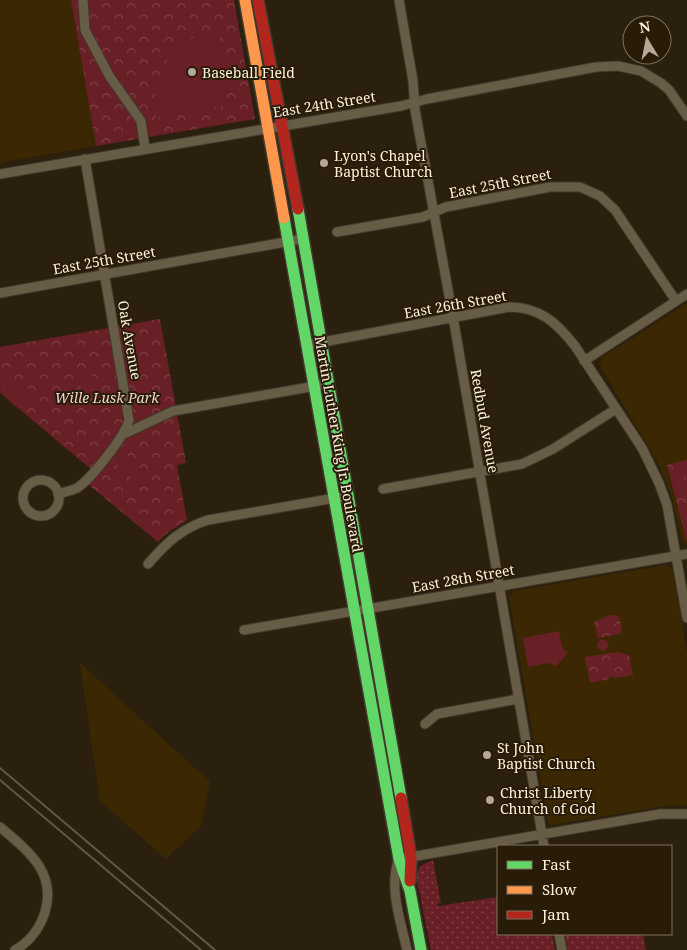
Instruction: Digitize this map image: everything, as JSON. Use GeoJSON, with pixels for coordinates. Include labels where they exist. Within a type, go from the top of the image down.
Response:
{"type":"FeatureCollection","features":[{"type":"Feature","properties":{"kind":"main road","name":"Martin Luther King Jr. Boulevard"},"geometry":{"type":"LineString","coordinates":[[245,0],[354,611],[405,858]]}},
{"type":"Feature","properties":{"kind":"main road","name":"Martin Luther King Jr. Boulevard"},"geometry":{"type":"LineString","coordinates":[[258,0],[283,125],[327,384],[368,608],[410,892],[421,950]]}},
{"type":"Feature","properties":{"kind":"street"},"geometry":{"type":"LineString","coordinates":[[83,0],[85,30],[110,77],[141,120],[145,148]]}},
{"type":"Feature","properties":{"kind":"street","name":"Redbud Avenue"},"geometry":{"type":"LineString","coordinates":[[398,0],[433,213],[453,317],[544,845]]}},
{"type":"Feature","properties":{"kind":"street","name":"East 24th Street"},"geometry":{"type":"LineString","coordinates":[[0,174],[414,102],[596,67],[629,68],[651,76],[669,90],[687,116]]}},
{"type":"Feature","properties":{"kind":"street","name":"Oak Avenue"},"geometry":{"type":"LineString","coordinates":[[85,159],[129,414],[124,434]]}},
{"type":"Feature","properties":{"kind":"street","name":"East 25th Street"},"geometry":{"type":"LineString","coordinates":[[337,232],[423,217],[446,207],[559,186],[570,186],[590,191],[609,202],[621,217],[676,301]]}},
{"type":"Feature","properties":{"kind":"street","name":"East 25th Street"},"geometry":{"type":"LineString","coordinates":[[0,293],[302,239]]}},
{"type":"Feature","properties":{"kind":"street"},"geometry":{"type":"LineString","coordinates":[[584,361],[687,294]]}},
{"type":"Feature","properties":{"kind":"street","name":"East 26th Street"},"geometry":{"type":"LineString","coordinates":[[306,345],[509,307],[538,311],[546,316],[564,331],[642,448],[659,483],[667,505],[687,618]]}},
{"type":"Feature","properties":{"kind":"street"},"geometry":{"type":"LineString","coordinates":[[58,494],[70,491],[83,482],[124,434],[173,411],[327,384]]}},
{"type":"Feature","properties":{"kind":"street"},"geometry":{"type":"LineString","coordinates":[[383,489],[522,464],[537,458],[587,429],[616,409]]}},
{"type":"Feature","properties":{"kind":"street"},"geometry":{"type":"LineString","coordinates":[[38,480],[49,482],[58,494],[58,502],[55,509],[44,516],[29,512],[23,500],[26,487],[38,480]]}},
{"type":"Feature","properties":{"kind":"street"},"geometry":{"type":"LineString","coordinates":[[148,564],[167,542],[191,526],[208,520],[347,496]]}},
{"type":"Feature","properties":{"kind":"street","name":"East 28th Street"},"geometry":{"type":"LineString","coordinates":[[244,630],[687,554]]}},
{"type":"Feature","properties":{"kind":"street"},"geometry":{"type":"LineString","coordinates":[[425,724],[437,714],[518,699]]}},
{"type":"Feature","properties":{"kind":"street"},"geometry":{"type":"LineString","coordinates":[[407,950],[395,889],[395,870],[405,858],[660,814],[674,812],[687,814]]}},
{"type":"Feature","properties":{"kind":"street"},"geometry":{"type":"LineString","coordinates":[[0,827],[29,852],[41,867],[48,887],[44,915],[36,932],[15,950]]}},
{"type":"Feature","properties":{"kind":"street"},"geometry":{"type":"LineString","coordinates":[[559,935],[562,950]]}},
{"type":"Feature","properties":{"kind":"shaded area"},"geometry":{"type":"Polygon","coordinates":[[[0,0],[71,0],[96,146],[0,163],[0,0]]]}},
{"type":"Feature","properties":{"kind":"shaded area"},"geometry":{"type":"Polygon","coordinates":[[[687,303],[687,546],[682,541],[672,497],[659,465],[599,364],[603,357],[687,303]]]}},
{"type":"Feature","properties":{"kind":"shaded area"},"geometry":{"type":"Polygon","coordinates":[[[665,565],[670,567],[673,572],[687,653],[687,806],[671,805],[551,825],[548,822],[509,597],[515,591],[665,565]]]}},
{"type":"Feature","properties":{"kind":"shaded area"},"geometry":{"type":"Polygon","coordinates":[[[80,663],[210,782],[201,826],[166,859],[100,801],[80,663]]]}},
{"type":"Feature","properties":{"kind":"green space"},"geometry":{"type":"Polygon","coordinates":[[[71,0],[234,0],[255,119],[96,146],[71,0]]]}},
{"type":"Feature","properties":{"kind":"green space","name":"Baseball Field"},"geometry":{"type":"Polygon","coordinates":[[[219,32],[227,99],[223,106],[156,118],[156,87],[168,60],[177,49],[189,40],[203,34],[219,32]]]}},
{"type":"Feature","properties":{"kind":"green space","name":"Wille Lusk Park"},"geometry":{"type":"Polygon","coordinates":[[[160,319],[186,463],[177,465],[187,520],[167,533],[158,542],[89,485],[98,475],[0,393],[0,347],[160,319]]]}},
{"type":"Feature","properties":{"kind":"green space"},"geometry":{"type":"Polygon","coordinates":[[[91,370],[96,397],[83,399],[78,373],[91,370]]]}},
{"type":"Feature","properties":{"kind":"green space"},"geometry":{"type":"Polygon","coordinates":[[[19,379],[26,383],[30,394],[27,401],[17,406],[0,391],[10,380],[19,379]]]}},
{"type":"Feature","properties":{"kind":"green space"},"geometry":{"type":"Polygon","coordinates":[[[126,455],[146,473],[137,483],[117,465],[126,455]]]}},
{"type":"Feature","properties":{"kind":"green space"},"geometry":{"type":"Polygon","coordinates":[[[687,460],[687,542],[667,465],[687,460]]]}},
{"type":"Feature","properties":{"kind":"green space"},"geometry":{"type":"Polygon","coordinates":[[[682,469],[687,495],[677,497],[670,472],[682,469]]]}},
{"type":"Feature","properties":{"kind":"green space"},"geometry":{"type":"Polygon","coordinates":[[[687,508],[687,536],[680,510],[687,508]]]}},
{"type":"Feature","properties":{"kind":"green space"},"geometry":{"type":"Polygon","coordinates":[[[611,615],[616,615],[620,619],[622,631],[619,634],[598,638],[594,622],[611,615]]]}},
{"type":"Feature","properties":{"kind":"green space"},"geometry":{"type":"Polygon","coordinates":[[[559,631],[562,647],[568,653],[556,666],[548,663],[528,667],[523,638],[559,631]]]}},
{"type":"Feature","properties":{"kind":"green space"},"geometry":{"type":"Polygon","coordinates":[[[603,639],[609,645],[603,651],[597,645],[603,639]]]}},
{"type":"Feature","properties":{"kind":"green space"},"geometry":{"type":"Polygon","coordinates":[[[617,652],[629,655],[633,675],[614,678],[613,676],[609,677],[609,679],[590,683],[585,657],[617,652]]]}},
{"type":"Feature","properties":{"kind":"green space"},"geometry":{"type":"Polygon","coordinates":[[[433,860],[441,903],[437,904],[438,906],[497,897],[497,935],[552,935],[555,950],[431,950],[416,876],[420,866],[433,860]]]}},
{"type":"Feature","properties":{"kind":"green space"},"geometry":{"type":"Polygon","coordinates":[[[565,935],[643,935],[646,950],[568,950],[565,935]]]}},
{"type":"Feature","properties":{"kind":"railway"},"geometry":{"type":"LineString","coordinates":[[0,768],[215,950]]}},
{"type":"Feature","properties":{"kind":"railway"},"geometry":{"type":"LineString","coordinates":[[0,780],[201,950]]}},
{"type":"Feature","properties":{"kind":"traffic: fast"},"geometry":{"type":"LineString","coordinates":[[298,209],[401,798]]}},
{"type":"Feature","properties":{"kind":"traffic: fast"},"geometry":{"type":"LineString","coordinates":[[284,218],[399,859],[410,891],[421,950]]}},
{"type":"Feature","properties":{"kind":"traffic: slow"},"geometry":{"type":"LineString","coordinates":[[245,0],[284,218]]}},
{"type":"Feature","properties":{"kind":"traffic: jam"},"geometry":{"type":"LineString","coordinates":[[258,0],[298,209]]}},
{"type":"Feature","properties":{"kind":"traffic: jam"},"geometry":{"type":"LineString","coordinates":[[401,798],[411,857],[410,881]]}},
{"type":"Feature","properties":{"kind":"place","name":"Baseball Field"},"geometry":{"type":"Point","coordinates":[192,72]}},
{"type":"Feature","properties":{"kind":"place","name":"Lyon's Chapel Baptist Church"},"geometry":{"type":"Point","coordinates":[324,163]}},
{"type":"Feature","properties":{"kind":"place","name":"St John Baptist Church"},"geometry":{"type":"Point","coordinates":[487,755]}},
{"type":"Feature","properties":{"kind":"place","name":"Christ Liberty Church of God"},"geometry":{"type":"Point","coordinates":[490,800]}}]}
